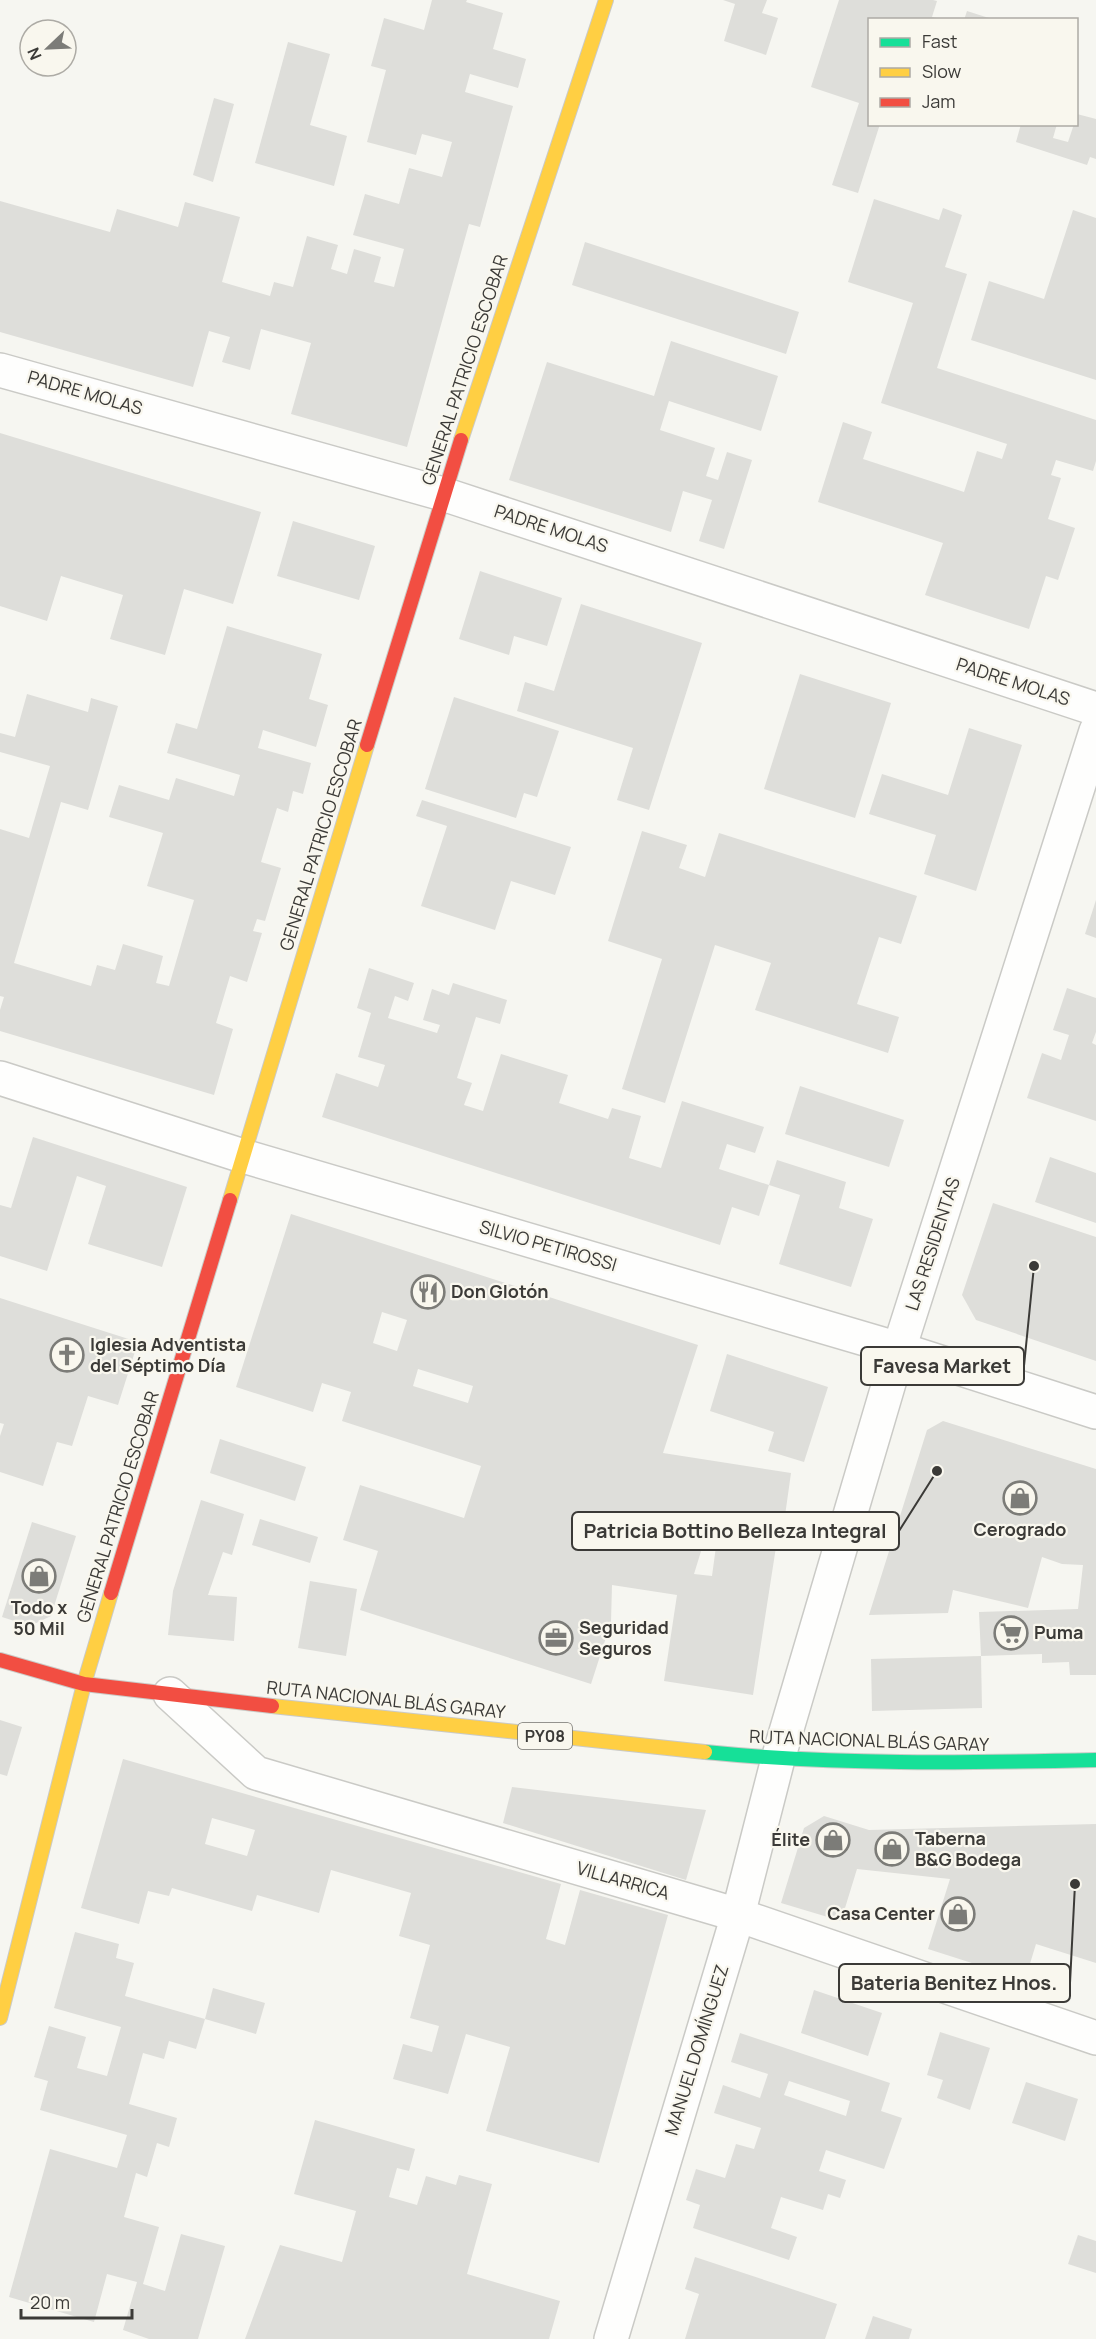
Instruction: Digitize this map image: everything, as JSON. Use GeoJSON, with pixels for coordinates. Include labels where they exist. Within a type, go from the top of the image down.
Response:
{"type":"FeatureCollection","features":[{"type":"Feature","properties":{"kind":"main road","name":"GENERAL PATRICIO ESCOBAR"},"geometry":{"type":"LineString","coordinates":[[0,2018],[84,1684],[443,494],[606,0]]}},
{"type":"Feature","properties":{"kind":"main road","name":"RUTA NACIONAL BLÁS GARAY"},"geometry":{"type":"LineString","coordinates":[[0,1660],[84,1684],[491,1731],[778,1759],[943,1763],[1096,1760]]}},
{"type":"Feature","properties":{"kind":"street","name":"PADRE MOLAS"},"geometry":{"type":"LineString","coordinates":[[0,370],[443,494],[1096,709]]}},
{"type":"Feature","properties":{"kind":"street","name":"LAS RESIDENTAS"},"geometry":{"type":"LineString","coordinates":[[778,1759],[899,1349],[1096,732]]}},
{"type":"Feature","properties":{"kind":"street","name":"SILVIO PETIROSSI"},"geometry":{"type":"LineString","coordinates":[[0,1078],[243,1156],[899,1349],[1096,1412]]}},
{"type":"Feature","properties":{"kind":"street","name":"VILLARRICA"},"geometry":{"type":"LineString","coordinates":[[170,1694],[256,1773],[738,1915],[1096,2038]]}},
{"type":"Feature","properties":{"kind":"street","name":"MANUEL DOMÍNGUEZ"},"geometry":{"type":"LineString","coordinates":[[611,2339],[738,1915],[778,1759]]}},
{"type":"Feature","properties":{"kind":"building"},"geometry":{"type":"Polygon","coordinates":[[[432,0],[467,0],[466,2],[503,13],[493,49],[526,59],[518,88],[470,74],[465,92],[513,106],[480,227],[469,224],[407,447],[291,414],[311,343],[261,329],[250,370],[222,362],[230,337],[209,331],[193,387],[0,332],[0,201],[110,232],[117,209],[178,227],[185,202],[240,217],[222,282],[270,296],[274,282],[293,287],[307,236],[338,245],[331,269],[347,274],[354,249],[381,257],[374,282],[394,287],[404,249],[353,235],[365,194],[399,204],[409,168],[442,177],[452,142],[422,134],[416,155],[367,142],[386,70],[371,66],[384,18],[424,30],[432,0]]]}},
{"type":"Feature","properties":{"kind":"building"},"geometry":{"type":"Polygon","coordinates":[[[723,0],[767,0],[762,13],[778,18],[766,55],[724,41],[735,4],[723,0]]]}},
{"type":"Feature","properties":{"kind":"building"},"geometry":{"type":"Polygon","coordinates":[[[839,0],[937,1],[932,17],[936,18],[868,18],[868,126],[879,126],[858,193],[832,185],[859,103],[811,87],[839,0]]]}},
{"type":"Feature","properties":{"kind":"building"},"geometry":{"type":"Polygon","coordinates":[[[967,11],[989,18],[965,18],[967,11]]]}},
{"type":"Feature","properties":{"kind":"building"},"geometry":{"type":"Polygon","coordinates":[[[288,42],[330,54],[310,125],[347,136],[334,186],[255,163],[288,42]]]}},
{"type":"Feature","properties":{"kind":"building"},"geometry":{"type":"Polygon","coordinates":[[[214,98],[234,104],[213,182],[193,175],[214,98]]]}},
{"type":"Feature","properties":{"kind":"building"},"geometry":{"type":"Polygon","coordinates":[[[1078,114],[1096,119],[1096,159],[1090,157],[1087,165],[1016,142],[1020,126],[1056,126],[1053,138],[1068,142],[1073,126],[1078,126],[1078,114]]]}},
{"type":"Feature","properties":{"kind":"building"},"geometry":{"type":"Polygon","coordinates":[[[874,199],[939,220],[943,208],[962,215],[945,267],[967,274],[937,368],[1096,420],[1096,461],[1093,471],[1056,460],[1051,475],[1061,478],[1048,519],[1075,528],[1058,580],[1046,576],[1029,629],[925,595],[943,543],[818,502],[843,422],[872,432],[863,459],[964,492],[977,451],[1002,459],[1007,444],[881,403],[913,303],[848,282],[874,199]]]}},
{"type":"Feature","properties":{"kind":"building"},"geometry":{"type":"Polygon","coordinates":[[[1073,210],[1096,218],[1096,380],[971,340],[989,281],[1044,299],[1073,210]]]}},
{"type":"Feature","properties":{"kind":"building"},"geometry":{"type":"Polygon","coordinates":[[[585,242],[799,312],[786,354],[572,285],[585,242]]]}},
{"type":"Feature","properties":{"kind":"building"},"geometry":{"type":"Polygon","coordinates":[[[671,341],[778,376],[761,431],[669,401],[660,430],[715,448],[706,476],[718,480],[727,452],[752,460],[724,549],[699,541],[712,500],[683,491],[671,532],[509,480],[547,362],[654,396],[671,341]]]}},
{"type":"Feature","properties":{"kind":"building"},"geometry":{"type":"Polygon","coordinates":[[[0,433],[261,512],[233,604],[184,589],[165,655],[110,639],[123,595],[61,576],[47,621],[0,606],[0,433]]]}},
{"type":"Feature","properties":{"kind":"building"},"geometry":{"type":"Polygon","coordinates":[[[293,521],[375,546],[359,600],[277,576],[293,521]]]}},
{"type":"Feature","properties":{"kind":"building"},"geometry":{"type":"Polygon","coordinates":[[[480,571],[562,598],[547,646],[514,636],[509,655],[459,639],[480,571]]]}},
{"type":"Feature","properties":{"kind":"building"},"geometry":{"type":"Polygon","coordinates":[[[581,604],[702,643],[649,810],[617,800],[633,748],[517,711],[525,682],[554,691],[581,604]]]}},
{"type":"Feature","properties":{"kind":"building"},"geometry":{"type":"Polygon","coordinates":[[[227,626],[322,654],[309,699],[328,705],[316,747],[263,730],[258,748],[311,763],[303,794],[293,791],[288,812],[277,808],[261,862],[281,868],[265,921],[257,919],[253,931],[262,933],[247,982],[230,976],[216,1023],[233,1029],[214,1095],[0,1031],[0,1010],[4,997],[0,996],[0,829],[29,838],[50,766],[0,752],[0,733],[15,737],[27,694],[88,712],[91,698],[118,706],[88,810],[61,802],[14,963],[91,986],[97,965],[115,970],[123,944],[163,956],[156,983],[169,986],[194,900],[147,886],[163,833],[109,817],[119,785],[169,800],[176,778],[234,796],[240,775],[167,753],[176,723],[197,729],[227,626]]]}},
{"type":"Feature","properties":{"kind":"building"},"geometry":{"type":"Polygon","coordinates":[[[800,674],[891,703],[855,818],[764,789],[800,674]]]}},
{"type":"Feature","properties":{"kind":"building"},"geometry":{"type":"Polygon","coordinates":[[[454,697],[559,731],[537,797],[524,793],[516,818],[425,789],[454,697]]]}},
{"type":"Feature","properties":{"kind":"building"},"geometry":{"type":"Polygon","coordinates":[[[969,728],[1022,745],[976,891],[924,874],[936,835],[869,814],[882,774],[948,795],[969,728]]]}},
{"type":"Feature","properties":{"kind":"building"},"geometry":{"type":"Polygon","coordinates":[[[422,800],[571,847],[555,895],[511,881],[495,930],[421,906],[447,826],[416,816],[422,800]]]}},
{"type":"Feature","properties":{"kind":"building"},"geometry":{"type":"Polygon","coordinates":[[[642,831],[687,845],[679,868],[705,877],[719,833],[917,896],[901,944],[879,937],[857,1004],[899,1017],[888,1053],[755,1010],[771,963],[715,945],[665,1103],[622,1089],[662,959],[608,941],[642,831]]]}},
{"type":"Feature","properties":{"kind":"building"},"geometry":{"type":"Polygon","coordinates":[[[1096,900],[1096,938],[1085,934],[1096,900]]]}},
{"type":"Feature","properties":{"kind":"building"},"geometry":{"type":"Polygon","coordinates":[[[369,968],[414,983],[408,1001],[395,996],[388,1018],[437,1033],[440,1025],[423,1020],[432,989],[449,995],[453,983],[507,1000],[500,1024],[476,1017],[457,1078],[472,1083],[464,1105],[483,1111],[501,1054],[568,1075],[559,1103],[608,1119],[612,1108],[641,1116],[629,1158],[661,1168],[682,1101],[764,1127],[755,1153],[727,1144],[719,1169],[769,1185],[759,1216],[732,1207],[720,1245],[322,1117],[336,1073],[378,1087],[385,1065],[358,1057],[371,1013],[357,1008],[369,968]]]}},
{"type":"Feature","properties":{"kind":"building"},"geometry":{"type":"Polygon","coordinates":[[[1067,988],[1096,998],[1096,1032],[1092,1043],[1096,1045],[1096,1121],[1027,1098],[1042,1053],[1061,1060],[1069,1035],[1053,1030],[1067,988]]]}},
{"type":"Feature","properties":{"kind":"building"},"geometry":{"type":"Polygon","coordinates":[[[800,1086],[904,1120],[889,1167],[785,1134],[800,1086]]]}},
{"type":"Feature","properties":{"kind":"building"},"geometry":{"type":"Polygon","coordinates":[[[33,1137],[187,1187],[162,1267],[88,1244],[106,1186],[77,1176],[47,1271],[0,1256],[0,1205],[11,1208],[33,1137]]]}},
{"type":"Feature","properties":{"kind":"building"},"geometry":{"type":"Polygon","coordinates":[[[1050,1157],[1096,1173],[1096,1223],[1035,1202],[1050,1157]]]}},
{"type":"Feature","properties":{"kind":"building"},"geometry":{"type":"Polygon","coordinates":[[[777,1160],[846,1182],[839,1208],[873,1219],[851,1287],[779,1264],[800,1195],[769,1185],[777,1160]]]}},
{"type":"Feature","properties":{"kind":"building"},"geometry":{"type":"Polygon","coordinates":[[[993,1203],[1096,1237],[1096,1361],[976,1320],[962,1295],[993,1203]]]}},
{"type":"Feature","properties":{"kind":"building"},"geometry":{"type":"Polygon","coordinates":[[[291,1214],[698,1345],[663,1453],[791,1473],[783,1530],[711,1519],[694,1574],[712,1576],[717,1539],[776,1547],[753,1695],[664,1681],[677,1595],[612,1585],[611,1622],[591,1684],[360,1610],[378,1551],[343,1540],[360,1485],[464,1518],[481,1466],[342,1421],[351,1392],[322,1383],[313,1412],[236,1387],[291,1214]],[[382,1312],[373,1343],[397,1351],[407,1320],[382,1312]],[[418,1369],[413,1386],[468,1403],[473,1386],[418,1369]]]}},
{"type":"Feature","properties":{"kind":"building"},"geometry":{"type":"Polygon","coordinates":[[[0,1298],[138,1342],[118,1405],[88,1396],[72,1446],[57,1442],[43,1486],[0,1472],[0,1436],[4,1424],[0,1423],[0,1298]]]}},
{"type":"Feature","properties":{"kind":"building"},"geometry":{"type":"Polygon","coordinates":[[[727,1354],[828,1387],[804,1462],[768,1451],[774,1432],[710,1411],[727,1354]]]}},
{"type":"Feature","properties":{"kind":"building"},"geometry":{"type":"Polygon","coordinates":[[[943,1421],[1096,1469],[1096,1675],[1070,1675],[1069,1662],[1042,1663],[1042,1654],[981,1656],[979,1612],[1078,1609],[1083,1565],[1062,1564],[1042,1557],[1028,1608],[953,1590],[948,1613],[869,1615],[927,1430],[943,1421]]]}},
{"type":"Feature","properties":{"kind":"building"},"geometry":{"type":"Polygon","coordinates":[[[220,1439],[306,1467],[295,1501],[210,1473],[220,1439]]]}},
{"type":"Feature","properties":{"kind":"building"},"geometry":{"type":"Polygon","coordinates":[[[201,1500],[244,1514],[232,1555],[223,1552],[208,1595],[237,1597],[234,1641],[168,1635],[173,1591],[201,1500]]]}},
{"type":"Feature","properties":{"kind":"building"},"geometry":{"type":"Polygon","coordinates":[[[260,1519],[318,1537],[310,1563],[252,1545],[260,1519]]]}},
{"type":"Feature","properties":{"kind":"building","name":"Todo x 50 Mil"},"geometry":{"type":"Polygon","coordinates":[[[32,1522],[76,1536],[51,1616],[30,1626],[2,1617],[32,1522]]]}},
{"type":"Feature","properties":{"kind":"building"},"geometry":{"type":"Polygon","coordinates":[[[310,1581],[357,1589],[346,1656],[298,1648],[310,1581]]]}},
{"type":"Feature","properties":{"kind":"building"},"geometry":{"type":"Polygon","coordinates":[[[981,1656],[982,1708],[872,1711],[871,1659],[981,1656]]]}},
{"type":"Feature","properties":{"kind":"building"},"geometry":{"type":"Polygon","coordinates":[[[0,1720],[22,1727],[7,1776],[0,1774],[0,1720]]]}},
{"type":"Feature","properties":{"kind":"building"},"geometry":{"type":"Polygon","coordinates":[[[123,1759],[561,1884],[546,1939],[565,1945],[580,1890],[668,1915],[599,2163],[486,2131],[510,2047],[466,2034],[448,2094],[393,2079],[403,2044],[432,2052],[439,2026],[410,2018],[430,1945],[399,1936],[411,1893],[331,1870],[319,1913],[257,1895],[252,1911],[172,1888],[169,1896],[148,1891],[139,1924],[81,1908],[123,1759]],[[212,1818],[205,1844],[247,1856],[255,1830],[212,1818]]]}},
{"type":"Feature","properties":{"kind":"building"},"geometry":{"type":"Polygon","coordinates":[[[512,1787],[706,1810],[686,1880],[503,1823],[512,1787]]]}},
{"type":"Feature","properties":{"kind":"building"},"geometry":{"type":"Polygon","coordinates":[[[824,1816],[869,1830],[1096,1824],[1096,1963],[1036,1944],[1025,1980],[928,1949],[950,1879],[857,1869],[841,1921],[781,1903],[804,1828],[824,1816]]]}},
{"type":"Feature","properties":{"kind":"building"},"geometry":{"type":"Polygon","coordinates":[[[75,1932],[119,1944],[116,1958],[134,1963],[125,1996],[205,2019],[196,2049],[169,2041],[164,2059],[143,2053],[129,2104],[177,2118],[169,2147],[157,2143],[147,2177],[136,2173],[124,2217],[159,2227],[143,2284],[165,2291],[181,2234],[225,2246],[198,2339],[149,2339],[123,2330],[137,2282],[107,2274],[94,2322],[9,2297],[50,2149],[117,2168],[127,2135],[40,2110],[48,2081],[34,2077],[49,2026],[86,2037],[77,2068],[107,2076],[121,2027],[54,2008],[75,1932]]]}},
{"type":"Feature","properties":{"kind":"building"},"geometry":{"type":"Polygon","coordinates":[[[213,1988],[265,2003],[256,2034],[205,2019],[213,1988]]]}},
{"type":"Feature","properties":{"kind":"building"},"geometry":{"type":"Polygon","coordinates":[[[814,1990],[882,2013],[868,2056],[801,2033],[814,1990]]]}},
{"type":"Feature","properties":{"kind":"building"},"geometry":{"type":"Polygon","coordinates":[[[940,2032],[990,2048],[970,2110],[937,2098],[943,2080],[927,2075],[940,2032]]]}},
{"type":"Feature","properties":{"kind":"building"},"geometry":{"type":"Polygon","coordinates":[[[740,2033],[890,2083],[881,2111],[902,2118],[884,2169],[826,2150],[819,2171],[846,2180],[840,2198],[828,2194],[823,2210],[781,2197],[771,2228],[797,2237],[789,2260],[693,2228],[700,2205],[686,2200],[696,2169],[725,2178],[736,2144],[754,2149],[761,2128],[714,2113],[723,2085],[760,2098],[768,2074],[731,2062],[740,2033]],[[789,2081],[784,2095],[846,2116],[850,2101],[789,2081]]]}},
{"type":"Feature","properties":{"kind":"building"},"geometry":{"type":"Polygon","coordinates":[[[1026,2082],[1078,2099],[1065,2141],[1012,2123],[1026,2082]]]}},
{"type":"Feature","properties":{"kind":"building"},"geometry":{"type":"Polygon","coordinates":[[[315,2120],[415,2149],[409,2171],[397,2168],[389,2197],[417,2205],[426,2176],[456,2185],[459,2175],[492,2184],[467,2274],[560,2301],[549,2339],[245,2339],[280,2245],[342,2262],[356,2211],[294,2194],[315,2120]]]}},
{"type":"Feature","properties":{"kind":"building"},"geometry":{"type":"Polygon","coordinates":[[[1078,2235],[1096,2241],[1096,2273],[1068,2264],[1078,2235]]]}},
{"type":"Feature","properties":{"kind":"building"},"geometry":{"type":"Polygon","coordinates":[[[695,2257],[837,2304],[825,2339],[685,2339],[699,2294],[685,2289],[695,2257]]]}},
{"type":"Feature","properties":{"kind":"building"},"geometry":{"type":"Polygon","coordinates":[[[873,2316],[912,2329],[909,2339],[865,2339],[873,2316]]]}},
{"type":"Feature","properties":{"kind":"traffic: fast"},"geometry":{"type":"LineString","coordinates":[[705,1752],[851,1761],[1096,1760]]}},
{"type":"Feature","properties":{"kind":"traffic: slow"},"geometry":{"type":"LineString","coordinates":[[461,440],[606,0]]}},
{"type":"Feature","properties":{"kind":"traffic: slow"},"geometry":{"type":"LineString","coordinates":[[230,1200],[367,745]]}},
{"type":"Feature","properties":{"kind":"traffic: slow"},"geometry":{"type":"LineString","coordinates":[[0,2018],[84,1684],[111,1593]]}},
{"type":"Feature","properties":{"kind":"traffic: slow"},"geometry":{"type":"LineString","coordinates":[[272,1706],[705,1752]]}},
{"type":"Feature","properties":{"kind":"traffic: jam"},"geometry":{"type":"LineString","coordinates":[[367,745],[461,440]]}},
{"type":"Feature","properties":{"kind":"traffic: jam"},"geometry":{"type":"LineString","coordinates":[[111,1593],[230,1200]]}},
{"type":"Feature","properties":{"kind":"traffic: jam"},"geometry":{"type":"LineString","coordinates":[[0,1660],[84,1684],[272,1706]]}},
{"type":"Feature","properties":{"kind":"place","name":"Favesa Market"},"geometry":{"type":"Point","coordinates":[1034,1266]}},
{"type":"Feature","properties":{"kind":"place","name":"Don Glotón"},"geometry":{"type":"Point","coordinates":[428,1292]}},
{"type":"Feature","properties":{"kind":"place","name":"Iglesia Adventista del Séptimo Día"},"geometry":{"type":"Point","coordinates":[67,1355]}},
{"type":"Feature","properties":{"kind":"place","name":"Patricia Bottino Belleza Integral"},"geometry":{"type":"Point","coordinates":[937,1471]}},
{"type":"Feature","properties":{"kind":"place","name":"Cerogrado"},"geometry":{"type":"Point","coordinates":[1020,1498]}},
{"type":"Feature","properties":{"kind":"place","name":"Todo x 50 Mil"},"geometry":{"type":"Point","coordinates":[39,1576]}},
{"type":"Feature","properties":{"kind":"place","name":"Puma"},"geometry":{"type":"Point","coordinates":[1011,1633]}},
{"type":"Feature","properties":{"kind":"place","name":"Seguridad Seguros"},"geometry":{"type":"Point","coordinates":[556,1638]}},
{"type":"Feature","properties":{"kind":"place","name":"Élite"},"geometry":{"type":"Point","coordinates":[833,1840]}},
{"type":"Feature","properties":{"kind":"place","name":"Taberna B&G Bodega"},"geometry":{"type":"Point","coordinates":[892,1849]}},
{"type":"Feature","properties":{"kind":"place","name":"Bateria Benitez Hnos."},"geometry":{"type":"Point","coordinates":[1075,1884]}},
{"type":"Feature","properties":{"kind":"place","name":"Casa Center"},"geometry":{"type":"Point","coordinates":[958,1914]}}]}
